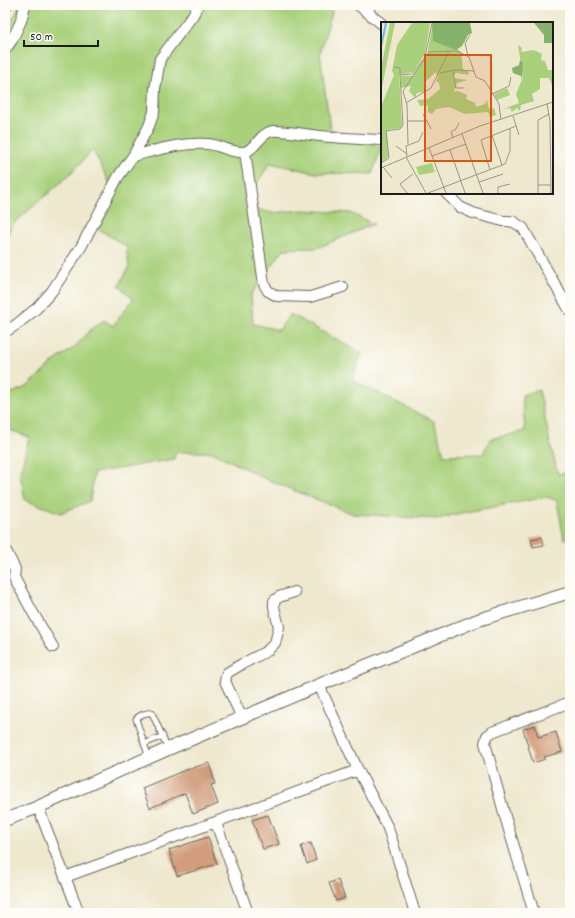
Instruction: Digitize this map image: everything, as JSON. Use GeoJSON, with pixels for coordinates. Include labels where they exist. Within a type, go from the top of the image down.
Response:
{"type":"FeatureCollection","features":[{"type":"Feature","properties":{"kind":"street"},"geometry":{"type":"LineString","coordinates":[[5,50],[12,40],[21,21],[25,5]]}},
{"type":"Feature","properties":{"kind":"street"},"geometry":{"type":"LineString","coordinates":[[5,332],[36,308],[52,291],[81,247],[118,177],[133,156],[149,126],[154,112],[160,59],[193,16],[198,5]]}},
{"type":"Feature","properties":{"kind":"street"},"geometry":{"type":"LineString","coordinates":[[358,5],[371,10],[381,23]]}},
{"type":"Feature","properties":{"kind":"street"},"geometry":{"type":"LineString","coordinates":[[133,156],[160,149],[195,144],[210,144],[237,152],[244,152],[250,150],[261,137],[272,131],[336,138],[381,140]]}},
{"type":"Feature","properties":{"kind":"street"},"geometry":{"type":"LineString","coordinates":[[244,152],[264,284],[268,291],[277,296],[310,297],[343,287]]}},
{"type":"Feature","properties":{"kind":"street"},"geometry":{"type":"LineString","coordinates":[[447,194],[460,207],[473,213],[503,221],[514,222],[523,228],[570,311]]}},
{"type":"Feature","properties":{"kind":"street"},"geometry":{"type":"LineString","coordinates":[[5,549],[15,569],[10,580],[32,611],[53,647]]}},
{"type":"Feature","properties":{"kind":"street"},"geometry":{"type":"LineString","coordinates":[[242,718],[225,681],[227,673],[267,651],[275,643],[279,627],[274,608],[274,601],[279,597],[294,592]]}},
{"type":"Feature","properties":{"kind":"street"},"geometry":{"type":"LineString","coordinates":[[5,820],[38,808],[168,749],[319,685],[478,620],[570,592]]}},
{"type":"Feature","properties":{"kind":"street"},"geometry":{"type":"LineString","coordinates":[[319,685],[358,770],[388,828],[415,913]]}},
{"type":"Feature","properties":{"kind":"street"},"geometry":{"type":"LineString","coordinates":[[534,913],[485,743],[487,736],[492,732],[570,702]]}},
{"type":"Feature","properties":{"kind":"street"},"geometry":{"type":"LineString","coordinates":[[65,877],[358,770]]}},
{"type":"Feature","properties":{"kind":"street"},"geometry":{"type":"LineString","coordinates":[[38,808],[79,913]]}},
{"type":"Feature","properties":{"kind":"street"},"geometry":{"type":"LineString","coordinates":[[216,823],[248,913]]}},
{"type":"Feature","properties":{"kind":"lane"},"geometry":{"type":"LineString","coordinates":[[5,15],[9,5]]}},
{"type":"Feature","properties":{"kind":"lane"},"geometry":{"type":"LineString","coordinates":[[149,758],[136,719],[138,716],[149,712],[154,715],[168,749]]}},
{"type":"Feature","properties":{"kind":"lane"},"geometry":{"type":"LineString","coordinates":[[144,744],[163,736]]}},
{"type":"Feature","properties":{"kind":"green space"},"geometry":{"type":"Polygon","coordinates":[[[18,5],[329,5],[332,12],[320,53],[330,129],[381,147],[372,174],[316,173],[270,163],[243,205],[271,213],[302,210],[350,213],[374,224],[317,248],[284,249],[251,294],[253,324],[279,330],[290,314],[362,353],[352,380],[434,421],[444,455],[483,454],[490,439],[525,431],[522,395],[539,390],[558,474],[570,472],[570,537],[564,539],[557,501],[547,497],[461,513],[438,519],[353,514],[268,480],[212,452],[176,452],[174,459],[94,473],[90,501],[61,513],[25,500],[20,474],[29,437],[5,428],[5,396],[28,386],[56,360],[75,347],[90,330],[104,320],[113,326],[133,299],[119,286],[129,267],[126,246],[95,227],[115,194],[93,150],[68,176],[11,226],[5,247],[5,30],[18,10],[18,5]]]}},
{"type":"Feature","properties":{"kind":"building"},"geometry":{"type":"Polygon","coordinates":[[[542,537],[544,545],[533,547],[531,539],[542,537]]]}},
{"type":"Feature","properties":{"kind":"building"},"geometry":{"type":"Polygon","coordinates":[[[535,725],[538,737],[556,732],[562,752],[544,757],[545,759],[533,763],[523,729],[535,725]]]}},
{"type":"Feature","properties":{"kind":"building"},"geometry":{"type":"Polygon","coordinates":[[[209,763],[215,784],[211,785],[218,804],[193,814],[185,793],[150,808],[142,788],[185,770],[209,763]]]}},
{"type":"Feature","properties":{"kind":"building"},"geometry":{"type":"Polygon","coordinates":[[[268,815],[279,844],[263,849],[252,820],[268,815]]]}},
{"type":"Feature","properties":{"kind":"building"},"geometry":{"type":"Polygon","coordinates":[[[208,837],[217,864],[177,876],[169,850],[208,837]]]}},
{"type":"Feature","properties":{"kind":"building"},"geometry":{"type":"Polygon","coordinates":[[[311,843],[316,860],[307,864],[301,846],[311,843]]]}},
{"type":"Feature","properties":{"kind":"building"},"geometry":{"type":"Polygon","coordinates":[[[338,880],[345,898],[336,901],[329,883],[338,880]]]}}]}
